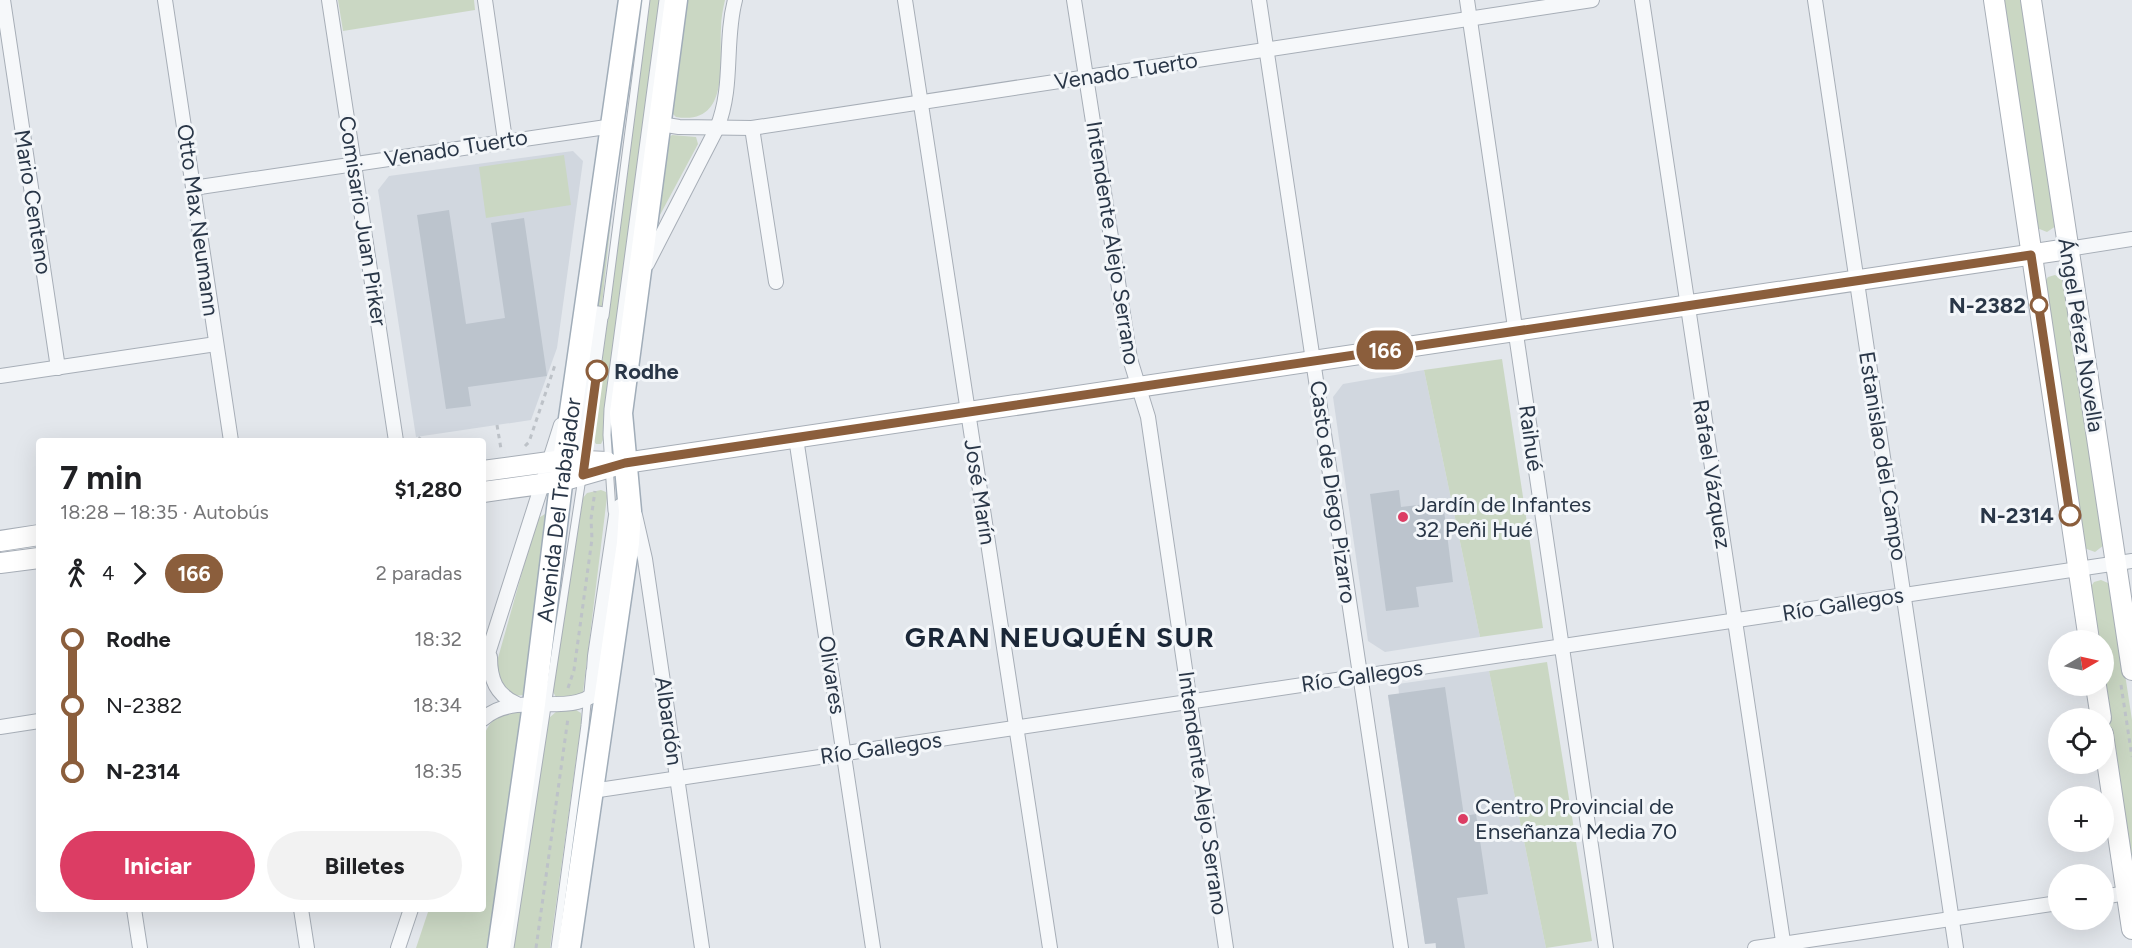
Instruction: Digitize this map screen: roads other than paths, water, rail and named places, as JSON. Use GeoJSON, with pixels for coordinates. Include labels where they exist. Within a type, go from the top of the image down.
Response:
{"type":"FeatureCollection","features":[{"type":"Feature","properties":{"kind":"main road","name":"Avenida Del Trabajador"},"geometry":{"type":"LineString","coordinates":[[499,948],[575,384],[630,0]]}},
{"type":"Feature","properties":{"kind":"main road"},"geometry":{"type":"LineString","coordinates":[[569,948],[628,543],[615,464],[676,0]]}},
{"type":"Feature","properties":{"kind":"main road","name":"Ángel Pérez Novella"},"geometry":{"type":"LineString","coordinates":[[1994,0],[2087,630]]}},
{"type":"Feature","properties":{"kind":"main road","name":"Ángel Pérez Novella"},"geometry":{"type":"LineString","coordinates":[[2031,0],[2068,249],[2124,562],[2132,670]]}},
{"type":"Feature","properties":{"kind":"main road"},"geometry":{"type":"LineString","coordinates":[[486,471],[564,470],[615,464],[2068,249]]}},
{"type":"Feature","properties":{"kind":"main road"},"geometry":{"type":"LineString","coordinates":[[486,491],[564,470]]}},
{"type":"Feature","properties":{"kind":"main road"},"geometry":{"type":"LineString","coordinates":[[0,541],[36,535]]}},
{"type":"Feature","properties":{"kind":"main road"},"geometry":{"type":"LineString","coordinates":[[0,563],[36,558]]}},
{"type":"Feature","properties":{"kind":"main road"},"geometry":{"type":"LineString","coordinates":[[2110,774],[2129,893],[2132,929]]}},
{"type":"Feature","properties":{"kind":"street","name":"Mario Centeno"},"geometry":{"type":"LineString","coordinates":[[3,0],[58,368]]}},
{"type":"Feature","properties":{"kind":"street","name":"Otto Max Neumann"},"geometry":{"type":"LineString","coordinates":[[165,0],[231,438]]}},
{"type":"Feature","properties":{"kind":"street","name":"Comisario Juan Pirker"},"geometry":{"type":"LineString","coordinates":[[329,0],[396,438]]}},
{"type":"Feature","properties":{"kind":"street"},"geometry":{"type":"LineString","coordinates":[[485,0],[505,140]]}},
{"type":"Feature","properties":{"kind":"street"},"geometry":{"type":"LineString","coordinates":[[639,279],[717,128],[726,101],[730,20],[735,0]]}},
{"type":"Feature","properties":{"kind":"street","name":"José Marín"},"geometry":{"type":"LineString","coordinates":[[905,0],[1050,948]]}},
{"type":"Feature","properties":{"kind":"street","name":"Intendente Alejo Serrano"},"geometry":{"type":"LineString","coordinates":[[1074,0],[1130,358],[1148,417],[1226,948]]}},
{"type":"Feature","properties":{"kind":"street","name":"Casto de Diego Pizarro"},"geometry":{"type":"LineString","coordinates":[[1259,0],[1401,948]]}},
{"type":"Feature","properties":{"kind":"street","name":"Raihué"},"geometry":{"type":"LineString","coordinates":[[1467,0],[1606,948]]}},
{"type":"Feature","properties":{"kind":"street","name":"Venado Tuerto"},"geometry":{"type":"LineString","coordinates":[[660,124],[752,128],[1592,0]]}},
{"type":"Feature","properties":{"kind":"street","name":"Rafael Vázquez"},"geometry":{"type":"LineString","coordinates":[[1642,0],[1784,946]]}},
{"type":"Feature","properties":{"kind":"street","name":"Estanislao del Campo"},"geometry":{"type":"LineString","coordinates":[[1815,0],[1956,948]]}},
{"type":"Feature","properties":{"kind":"street","name":"Venado Tuerto"},"geometry":{"type":"LineString","coordinates":[[193,188],[505,140],[613,126]]}},
{"type":"Feature","properties":{"kind":"street"},"geometry":{"type":"LineString","coordinates":[[752,128],[776,282]]}},
{"type":"Feature","properties":{"kind":"street"},"geometry":{"type":"LineString","coordinates":[[2068,249],[2132,239]]}},
{"type":"Feature","properties":{"kind":"street"},"geometry":{"type":"LineString","coordinates":[[594,313],[601,314],[583,443],[578,446],[575,444],[594,313]]}},
{"type":"Feature","properties":{"kind":"street"},"geometry":{"type":"LineString","coordinates":[[0,376],[216,344]]}},
{"type":"Feature","properties":{"kind":"street","name":"Olivares"},"geometry":{"type":"LineString","coordinates":[[796,438],[873,948]]}},
{"type":"Feature","properties":{"kind":"street"},"geometry":{"type":"LineString","coordinates":[[486,661],[564,470]]}},
{"type":"Feature","properties":{"kind":"street"},"geometry":{"type":"LineString","coordinates":[[623,502],[623,511],[597,686],[594,670],[595,656],[623,502]]}},
{"type":"Feature","properties":{"kind":"street","name":"Albardón"},"geometry":{"type":"LineString","coordinates":[[623,502],[645,559],[702,948]]}},
{"type":"Feature","properties":{"kind":"street","name":"Río Gallegos"},"geometry":{"type":"LineString","coordinates":[[592,791],[2124,562]]}},
{"type":"Feature","properties":{"kind":"street"},"geometry":{"type":"LineString","coordinates":[[494,638],[490,668],[499,693],[532,704]]}},
{"type":"Feature","properties":{"kind":"street"},"geometry":{"type":"LineString","coordinates":[[486,717],[503,706],[575,703],[587,699],[599,690],[609,673]]}},
{"type":"Feature","properties":{"kind":"street"},"geometry":{"type":"LineString","coordinates":[[0,727],[36,721]]}},
{"type":"Feature","properties":{"kind":"street"},"geometry":{"type":"LineString","coordinates":[[2114,895],[2129,893]]}},
{"type":"Feature","properties":{"kind":"street"},"geometry":{"type":"LineString","coordinates":[[1755,948],[1784,946],[2048,905]]}},
{"type":"Feature","properties":{"kind":"street"},"geometry":{"type":"LineString","coordinates":[[134,912],[140,948]]}},
{"type":"Feature","properties":{"kind":"street"},"geometry":{"type":"LineString","coordinates":[[301,912],[307,948]]}},
{"type":"Feature","properties":{"kind":"street"},"geometry":{"type":"LineString","coordinates":[[398,948],[410,912]]}},
{"type":"Feature","properties":{"kind":"lane"},"geometry":{"type":"LineString","coordinates":[[564,470],[646,0]]}},
{"type":"Feature","properties":{"kind":"lane"},"geometry":{"type":"LineString","coordinates":[[555,948],[612,511],[615,464],[608,409],[663,0]]}},
{"type":"Feature","properties":{"kind":"lane"},"geometry":{"type":"LineString","coordinates":[[510,948],[532,704]]}},
{"type":"Feature","properties":{"kind":"place","name":"N-2382"},"geometry":{"type":"Point","coordinates":[2039,305]}},
{"type":"Feature","properties":{"kind":"place","name":"Rodhe"},"geometry":{"type":"Point","coordinates":[597,371]}},
{"type":"Feature","properties":{"kind":"place","name":"N-2314"},"geometry":{"type":"Point","coordinates":[2070,515]}},
{"type":"Feature","properties":{"kind":"place","name":"Jardín de Infantes 32 Peñi Hué"},"geometry":{"type":"Point","coordinates":[1403,517]}},
{"type":"Feature","properties":{"kind":"place","name":"Centro Provincial de Enseñanza Media 70"},"geometry":{"type":"Point","coordinates":[1463,819]}},
{"type":"Feature","properties":{"kind":"district","name":"GRAN NEUQUÉN SUR"},"geometry":{"type":"Point","coordinates":[1060,637]}}]}
